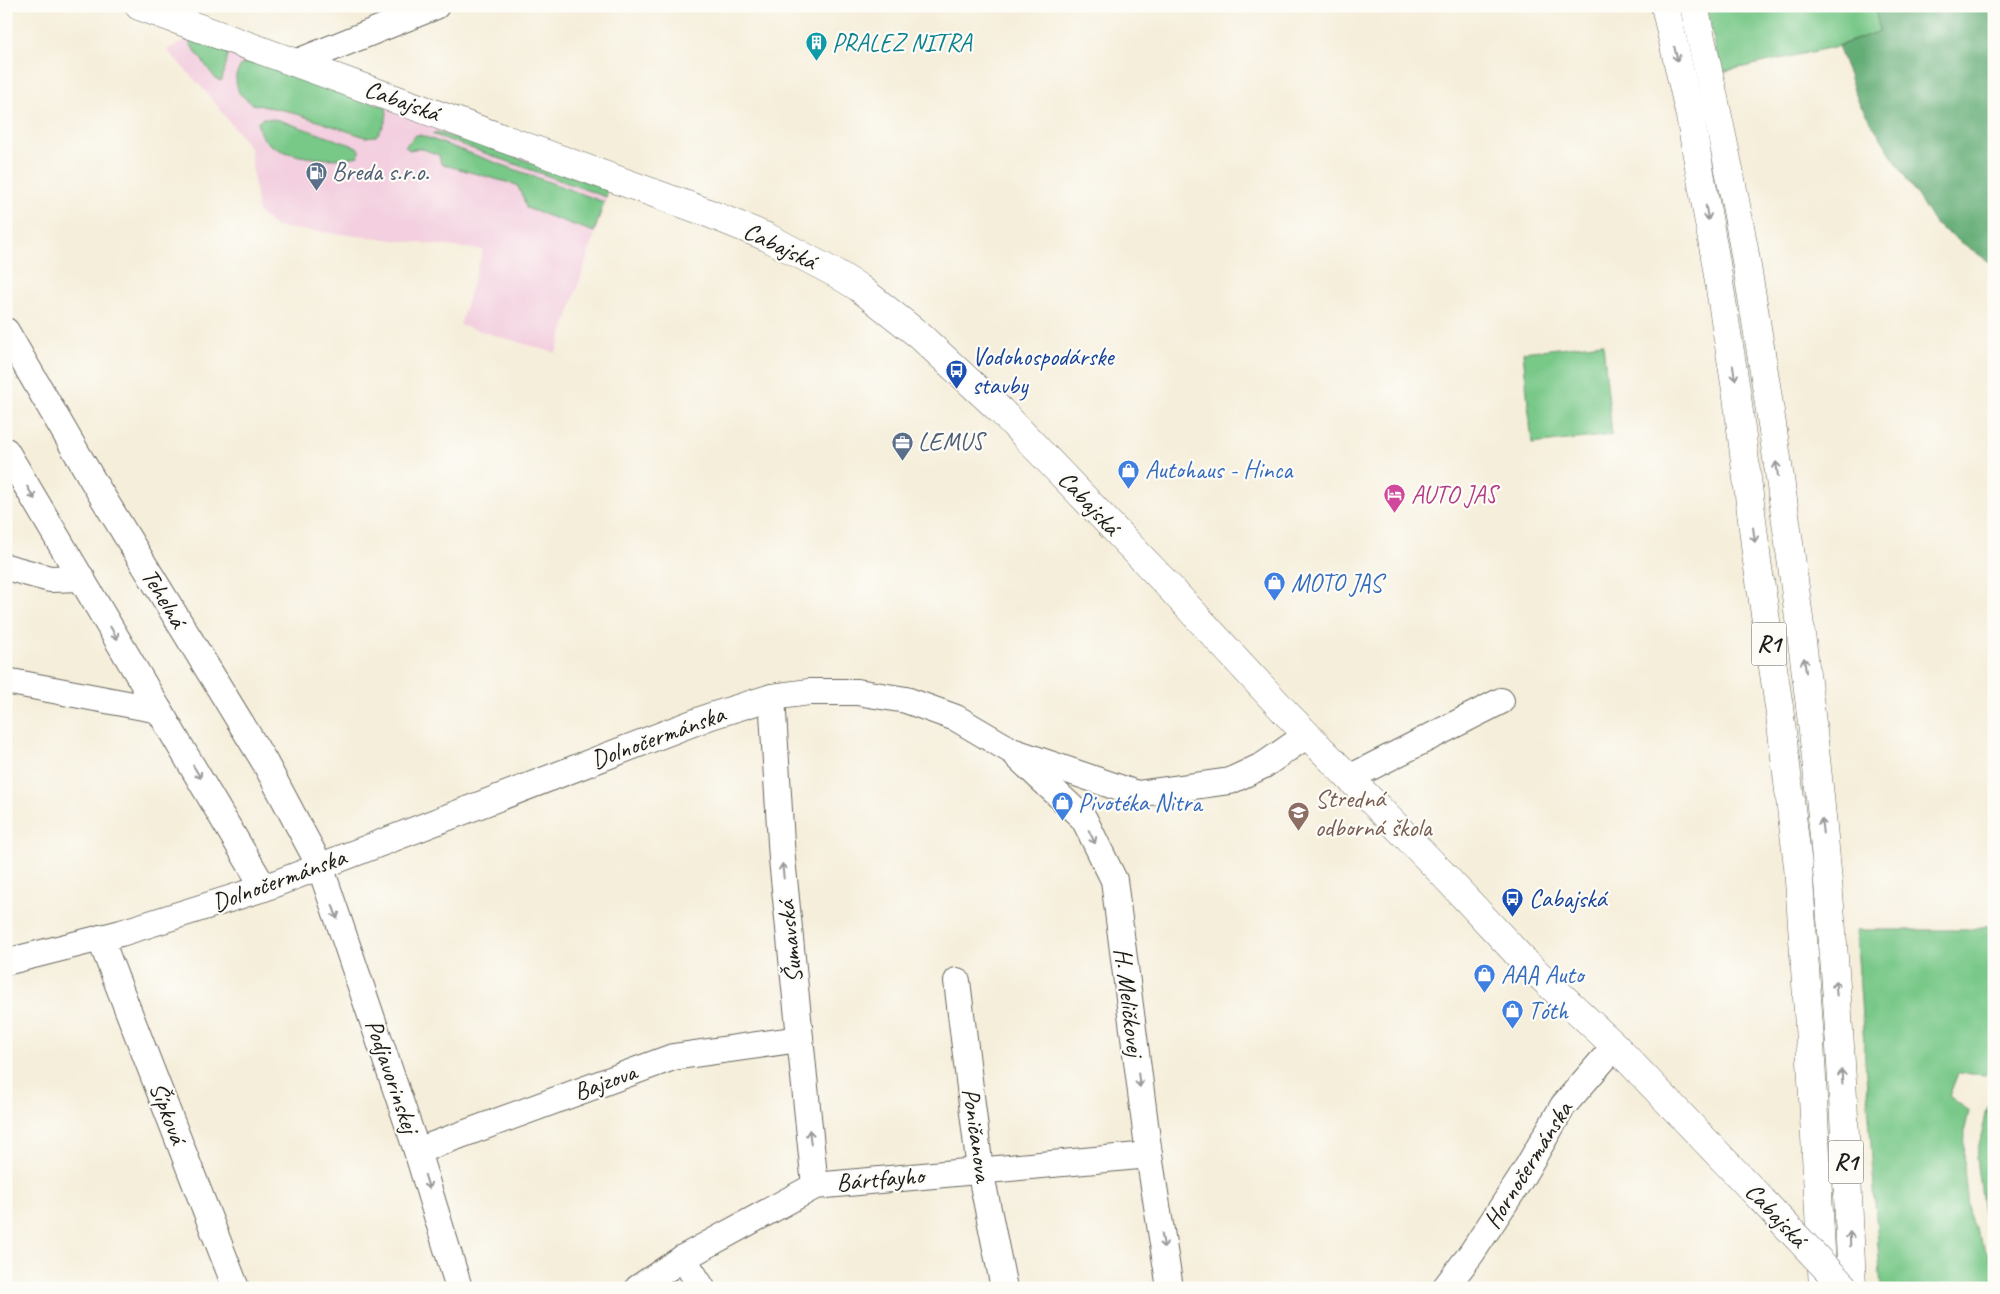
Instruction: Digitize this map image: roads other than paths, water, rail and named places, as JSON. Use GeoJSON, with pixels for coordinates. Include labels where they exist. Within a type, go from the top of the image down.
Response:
{"type":"FeatureCollection","features":[{"type":"Feature","properties":{"kind":"main road","name":"Cabajská"},"geometry":{"type":"LineString","coordinates":[[139,6],[703,211],[767,237],[858,287],[919,335],[1001,411],[1162,579],[1307,735],[1440,871],[1524,961],[1615,1046],[1845,1288]]}},
{"type":"Feature","properties":{"kind":"main road","name":"R1"},"geometry":{"type":"LineString","coordinates":[[1665,6],[1690,116],[1715,257],[1737,396],[1757,561],[1779,707],[1798,876],[1810,1041],[1823,1288]]}},
{"type":"Feature","properties":{"kind":"main road","name":"R1"},"geometry":{"type":"LineString","coordinates":[[1694,6],[1744,252],[1810,700],[1840,1037],[1852,1288]]}},
{"type":"Feature","properties":{"kind":"street"},"geometry":{"type":"LineString","coordinates":[[295,63],[436,6]]}},
{"type":"Feature","properties":{"kind":"street","name":"Tehelná"},"geometry":{"type":"LineString","coordinates":[[6,331],[101,494],[264,760],[320,866]]}},
{"type":"Feature","properties":{"kind":"street"},"geometry":{"type":"LineString","coordinates":[[6,451],[264,888]]}},
{"type":"Feature","properties":{"kind":"street"},"geometry":{"type":"LineString","coordinates":[[6,568],[50,579],[82,578]]}},
{"type":"Feature","properties":{"kind":"street"},"geometry":{"type":"LineString","coordinates":[[6,681],[159,710]]}},
{"type":"Feature","properties":{"kind":"street","name":"Dolnočermánska"},"geometry":{"type":"LineString","coordinates":[[6,962],[100,938],[264,888],[711,716],[772,697],[809,692],[857,692],[906,700],[956,718],[1012,751],[1138,794],[1230,782],[1264,765],[1307,735]]}},
{"type":"Feature","properties":{"kind":"street","name":"Šumavská"},"geometry":{"type":"LineString","coordinates":[[772,697],[782,859],[815,1186]]}},
{"type":"Feature","properties":{"kind":"street"},"geometry":{"type":"LineString","coordinates":[[1349,778],[1501,701]]}},
{"type":"Feature","properties":{"kind":"street","name":"H. Meličkovej"},"geometry":{"type":"LineString","coordinates":[[1012,751],[1084,819],[1114,880],[1149,1155],[1170,1288]]}},
{"type":"Feature","properties":{"kind":"street","name":"Podjavorinskej"},"geometry":{"type":"LineString","coordinates":[[320,866],[418,1151],[459,1288]]}},
{"type":"Feature","properties":{"kind":"street","name":"Šípková"},"geometry":{"type":"LineString","coordinates":[[100,938],[236,1288]]}},
{"type":"Feature","properties":{"kind":"street","name":"Poničanova"},"geometry":{"type":"LineString","coordinates":[[957,981],[980,1170],[1004,1288]]}},
{"type":"Feature","properties":{"kind":"street","name":"Bajzova"},"geometry":{"type":"LineString","coordinates":[[418,1151],[673,1057],[800,1039]]}},
{"type":"Feature","properties":{"kind":"street","name":"Hornočermánska"},"geometry":{"type":"LineString","coordinates":[[1445,1288],[1471,1254],[1515,1188],[1563,1106],[1615,1046]]}},
{"type":"Feature","properties":{"kind":"street","name":"Bártfayho"},"geometry":{"type":"LineString","coordinates":[[638,1288],[683,1258],[815,1186],[1149,1155]]}},
{"type":"Feature","properties":{"kind":"street"},"geometry":{"type":"LineString","coordinates":[[683,1258],[702,1288]]}},
{"type":"Feature","properties":{"kind":"place","name":"PRALEZ NITRA"},"geometry":{"type":"Point","coordinates":[816,62]}},
{"type":"Feature","properties":{"kind":"place","name":"Breda s.r.o."},"geometry":{"type":"Point","coordinates":[316,191]}},
{"type":"Feature","properties":{"kind":"place","name":"Vodohospodárske stavby"},"geometry":{"type":"Point","coordinates":[956,390]}},
{"type":"Feature","properties":{"kind":"place","name":"LEMUS"},"geometry":{"type":"Point","coordinates":[902,461]}},
{"type":"Feature","properties":{"kind":"place","name":"Autohaus - Hinca"},"geometry":{"type":"Point","coordinates":[1129,489]}},
{"type":"Feature","properties":{"kind":"place","name":"AUTO JAS"},"geometry":{"type":"Point","coordinates":[1395,514]}},
{"type":"Feature","properties":{"kind":"place","name":"MOTO JAS"},"geometry":{"type":"Point","coordinates":[1275,602]}},
{"type":"Feature","properties":{"kind":"place","name":"Pivotéka Nitra"},"geometry":{"type":"Point","coordinates":[1062,822]}},
{"type":"Feature","properties":{"kind":"place","name":"Stredná odborná škola"},"geometry":{"type":"Point","coordinates":[1299,832]}},
{"type":"Feature","properties":{"kind":"place","name":"Cabajská"},"geometry":{"type":"Point","coordinates":[1513,918]}},
{"type":"Feature","properties":{"kind":"place","name":"AAA Auto"},"geometry":{"type":"Point","coordinates":[1485,994]}},
{"type":"Feature","properties":{"kind":"place","name":"Tóth"},"geometry":{"type":"Point","coordinates":[1512,1030]}}]}
